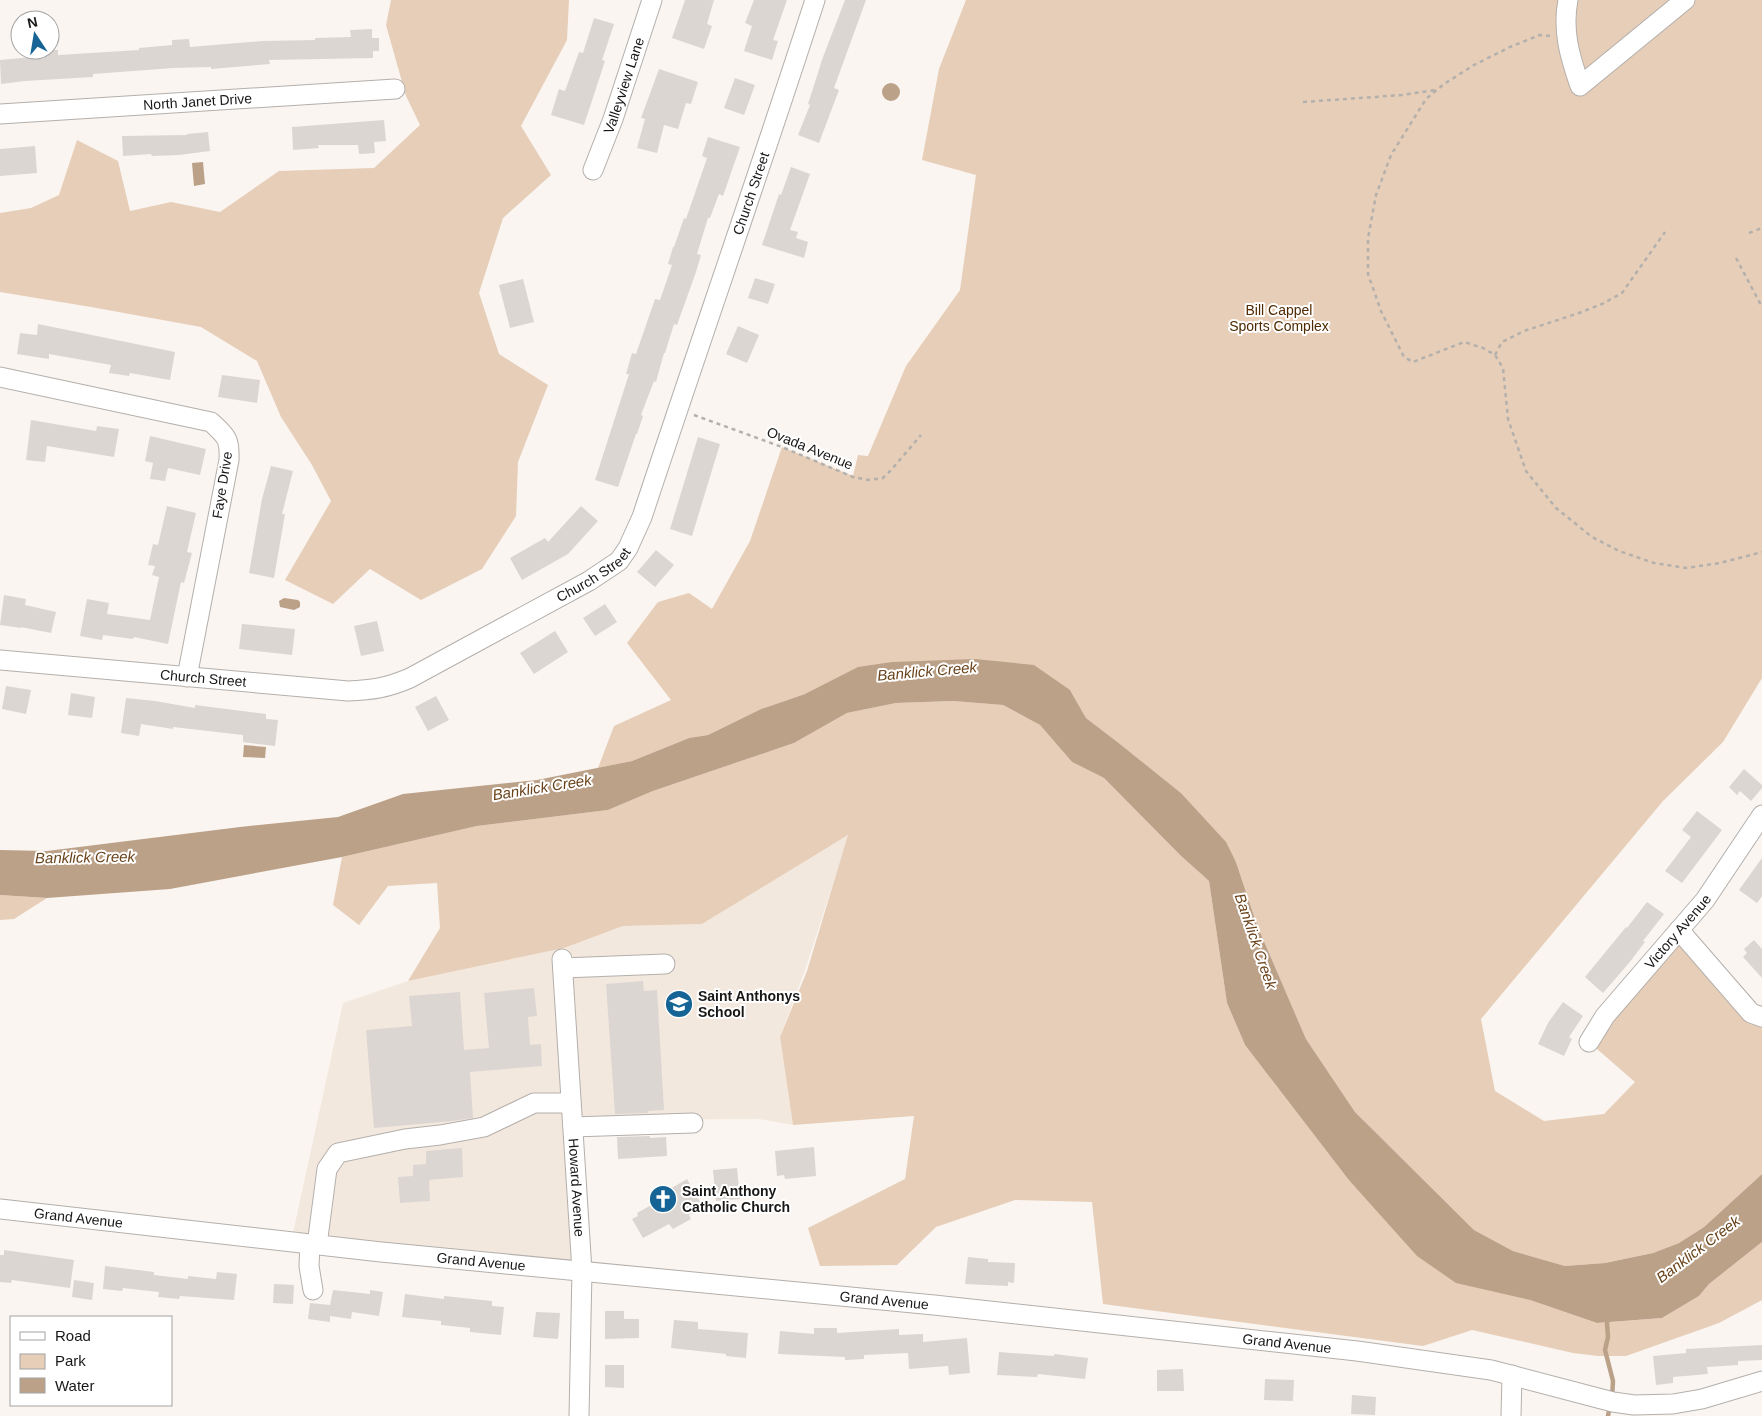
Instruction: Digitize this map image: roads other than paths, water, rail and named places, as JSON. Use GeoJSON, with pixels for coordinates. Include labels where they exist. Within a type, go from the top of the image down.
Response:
{"type":"FeatureCollection","features":[{"type":"Feature","properties":{"kind":"street","name":"Valleyview Lane"},"geometry":{"type":"LineString","coordinates":[[593,170],[613,120],[652,0]]}},
{"type":"Feature","properties":{"kind":"street","name":"Church Street"},"geometry":{"type":"LineString","coordinates":[[0,660],[348,692],[372,690],[389,687],[410,678],[589,581],[619,561],[628,548],[642,517],[815,0]]}},
{"type":"Feature","properties":{"kind":"street"},"geometry":{"type":"LineString","coordinates":[[1568,0],[1566,37],[1569,54],[1580,86],[1685,0]]}},
{"type":"Feature","properties":{"kind":"street","name":"North Janet Drive"},"geometry":{"type":"LineString","coordinates":[[0,114],[395,89]]}},
{"type":"Feature","properties":{"kind":"street","name":"Faye Drive"},"geometry":{"type":"LineString","coordinates":[[0,377],[211,422],[226,436],[230,448],[229,460],[187,677]]}},
{"type":"Feature","properties":{"kind":"street","name":"Victory Avenue"},"geometry":{"type":"LineString","coordinates":[[1589,1042],[1605,1016],[1705,900],[1762,815]]}},
{"type":"Feature","properties":{"kind":"street"},"geometry":{"type":"LineString","coordinates":[[1679,930],[1751,1013],[1762,1017]]}},
{"type":"Feature","properties":{"kind":"street","name":"Howard Avenue"},"geometry":{"type":"LineString","coordinates":[[578,1416],[582,1271],[562,964],[665,964]]}},
{"type":"Feature","properties":{"kind":"street"},"geometry":{"type":"LineString","coordinates":[[313,1290],[309,1266],[327,1169],[338,1153],[405,1139],[484,1127],[534,1103],[571,1103]]}},
{"type":"Feature","properties":{"kind":"street"},"geometry":{"type":"LineString","coordinates":[[573,1127],[693,1123]]}},
{"type":"Feature","properties":{"kind":"street","name":"Grand Avenue"},"geometry":{"type":"LineString","coordinates":[[0,1209],[313,1245],[934,1305],[1357,1351],[1512,1374],[1596,1397],[1634,1405],[1673,1404],[1702,1400],[1762,1381]]}},
{"type":"Feature","properties":{"kind":"street"},"geometry":{"type":"LineString","coordinates":[[1511,1416],[1512,1374]]}},
{"type":"Feature","properties":{"kind":"water"},"geometry":{"type":"Polygon","coordinates":[[[891,83],[897,86],[900,92],[897,98],[891,101],[885,98],[882,92],[885,86],[891,83]]]}},
{"type":"Feature","properties":{"kind":"water"},"geometry":{"type":"Polygon","coordinates":[[[203,162],[205,184],[194,186],[192,163],[203,162]]]}},
{"type":"Feature","properties":{"kind":"water"},"geometry":{"type":"Polygon","coordinates":[[[284,598],[298,600],[300,607],[294,610],[280,607],[279,601],[284,598]]]}},
{"type":"Feature","properties":{"kind":"water","name":"Banklick Creek"},"geometry":{"type":"Polygon","coordinates":[[[975,659],[1034,665],[1070,690],[1086,718],[1181,793],[1226,842],[1236,862],[1257,925],[1306,1039],[1355,1112],[1474,1230],[1513,1251],[1565,1266],[1605,1263],[1653,1253],[1679,1243],[1704,1227],[1762,1174],[1762,1242],[1709,1284],[1699,1296],[1662,1318],[1597,1323],[1530,1300],[1456,1283],[1417,1256],[1348,1179],[1245,1045],[1227,1003],[1209,881],[1180,855],[1104,778],[1072,762],[1040,725],[1003,705],[953,701],[896,703],[847,713],[794,743],[653,791],[608,810],[477,826],[342,857],[170,889],[47,898],[0,895],[0,850],[47,851],[338,817],[403,794],[537,780],[632,761],[689,738],[708,735],[761,709],[805,694],[858,667],[892,662],[975,659]]]}},
{"type":"Feature","properties":{"kind":"water"},"geometry":{"type":"Polygon","coordinates":[[[244,745],[266,747],[265,758],[243,757],[244,745]]]}},
{"type":"Feature","properties":{"kind":"waterway"},"geometry":{"type":"LineString","coordinates":[[1607,1323],[1608,1337],[1605,1350],[1613,1381],[1612,1398]]}},
{"type":"Feature","properties":{"kind":"waterway"},"geometry":{"type":"LineString","coordinates":[[1608,1416],[1610,1405]]}},
{"type":"Feature","properties":{"kind":"place","name":"Saint Anthonys School"},"geometry":{"type":"Point","coordinates":[679,1004]}},
{"type":"Feature","properties":{"kind":"place","name":"Saint Anthony Catholic Church"},"geometry":{"type":"Point","coordinates":[663,1199]}},
{"type":"Feature","properties":{"kind":"park label","name":"Bill Cappel Sports Complex"},"geometry":{"type":"Point","coordinates":[1279,318]}}]}
